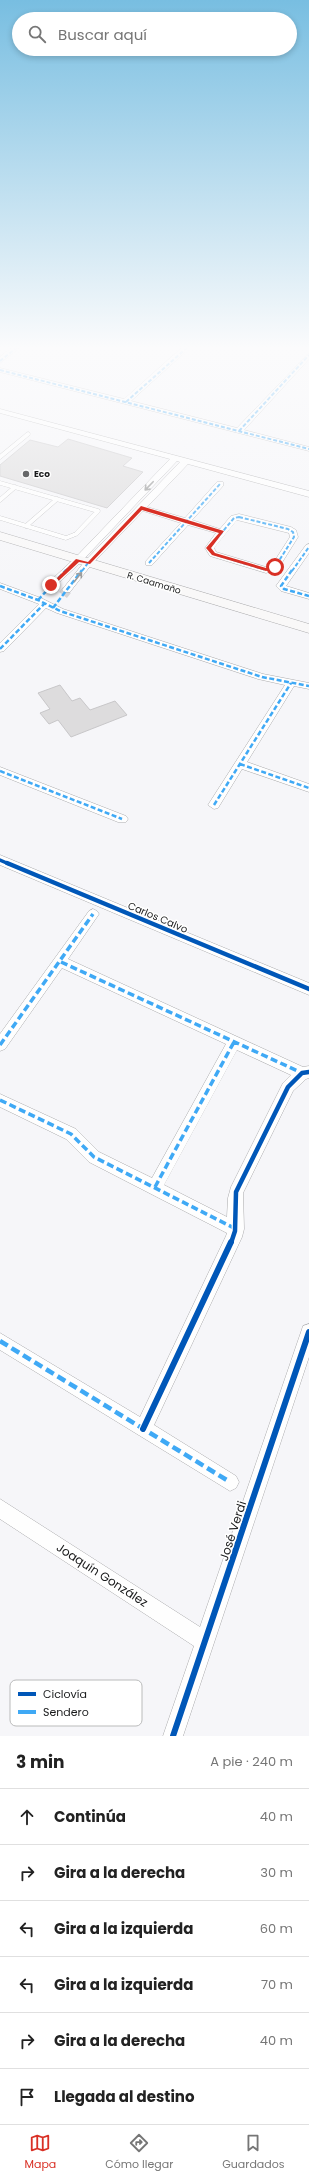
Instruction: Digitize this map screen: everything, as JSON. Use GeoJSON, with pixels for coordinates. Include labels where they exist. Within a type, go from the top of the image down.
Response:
{"type":"FeatureCollection","features":[{"type":"Feature","properties":{"kind":"street"},"geometry":{"type":"LineString","coordinates":[[56,426],[309,494]]}},
{"type":"Feature","properties":{"kind":"street"},"geometry":{"type":"LineString","coordinates":[[220,426],[309,449]]}},
{"type":"Feature","properties":{"kind":"street"},"geometry":{"type":"LineString","coordinates":[[239,431],[244,426]]}},
{"type":"Feature","properties":{"kind":"street"},"geometry":{"type":"LineString","coordinates":[[0,649],[45,604],[65,593],[83,562],[176,458]]}},
{"type":"Feature","properties":{"kind":"street"},"geometry":{"type":"LineString","coordinates":[[45,604],[49,588],[83,562],[141,508],[186,461]]}},
{"type":"Feature","properties":{"kind":"street"},"geometry":{"type":"LineString","coordinates":[[149,563],[220,484]]}},
{"type":"Feature","properties":{"kind":"street"},"geometry":{"type":"LineString","coordinates":[[141,508],[222,532]]}},
{"type":"Feature","properties":{"kind":"street"},"geometry":{"type":"LineString","coordinates":[[239,517],[288,530],[293,532],[294,537],[275,567],[266,570],[210,551],[209,548],[222,532],[234,518],[239,517]]}},
{"type":"Feature","properties":{"kind":"street","name":"R. Caamaño"},"geometry":{"type":"LineString","coordinates":[[0,536],[309,629]]}},
{"type":"Feature","properties":{"kind":"street"},"geometry":{"type":"LineString","coordinates":[[309,547],[281,586],[284,589],[309,596]]}},
{"type":"Feature","properties":{"kind":"street"},"geometry":{"type":"LineString","coordinates":[[0,586],[45,604],[262,677],[309,686]]}},
{"type":"Feature","properties":{"kind":"street"},"geometry":{"type":"LineString","coordinates":[[214,806],[291,683]]}},
{"type":"Feature","properties":{"kind":"street"},"geometry":{"type":"LineString","coordinates":[[240,764],[309,788]]}},
{"type":"Feature","properties":{"kind":"street"},"geometry":{"type":"LineString","coordinates":[[0,771],[122,819]]}},
{"type":"Feature","properties":{"kind":"street","name":"Carlos Calvo"},"geometry":{"type":"LineString","coordinates":[[0,860],[309,989]]}},
{"type":"Feature","properties":{"kind":"street"},"geometry":{"type":"LineString","coordinates":[[0,1045],[93,914]]}},
{"type":"Feature","properties":{"kind":"street"},"geometry":{"type":"LineString","coordinates":[[60,962],[234,1042],[306,1073],[288,1087],[236,1192],[234,1205],[236,1229],[234,1237],[143,1429]]}},
{"type":"Feature","properties":{"kind":"street"},"geometry":{"type":"LineString","coordinates":[[155,1187],[234,1042]]}},
{"type":"Feature","properties":{"kind":"street"},"geometry":{"type":"LineString","coordinates":[[0,1100],[71,1134],[94,1156],[236,1229]]}},
{"type":"Feature","properties":{"kind":"street","name":"José Verdi"},"geometry":{"type":"LineString","coordinates":[[173,1736],[309,1332]]}},
{"type":"Feature","properties":{"kind":"street"},"geometry":{"type":"LineString","coordinates":[[0,1341],[230,1482]]}},
{"type":"Feature","properties":{"kind":"street","name":"Joaquín González"},"geometry":{"type":"LineString","coordinates":[[0,1508],[205,1642]]}},
{"type":"Feature","properties":{"kind":"lane"},"geometry":{"type":"LineString","coordinates":[[0,458],[28,434]]}},
{"type":"Feature","properties":{"kind":"lane"},"geometry":{"type":"LineString","coordinates":[[0,483],[97,510],[98,513],[76,534],[66,538],[0,518]]}},
{"type":"Feature","properties":{"kind":"lane"},"geometry":{"type":"LineString","coordinates":[[0,500],[16,487]]}},
{"type":"Feature","properties":{"kind":"lane"},"geometry":{"type":"LineString","coordinates":[[26,526],[57,499]]}},
{"type":"Feature","properties":{"kind":"building"},"geometry":{"type":"Polygon","coordinates":[[[68,439],[132,458],[123,466],[143,472],[107,508],[0,476],[0,465],[30,440],[58,447],[68,439]]]}},
{"type":"Feature","properties":{"kind":"building"},"geometry":{"type":"Polygon","coordinates":[[[60,685],[72,701],[80,698],[90,710],[115,701],[127,715],[71,737],[58,720],[49,724],[40,713],[50,709],[38,693],[60,685]]]}},
{"type":"Feature","properties":{"kind":"tunnel"},"geometry":{"type":"LineString","coordinates":[[46,590],[51,585]]}},
{"type":"Feature","properties":{"kind":"tunnel"},"geometry":{"type":"LineString","coordinates":[[63,595],[67,590]]}},
{"type":"Feature","properties":{"kind":"marked path"},"geometry":{"type":"LineString","coordinates":[[219,426],[309,449]]}},
{"type":"Feature","properties":{"kind":"marked path"},"geometry":{"type":"LineString","coordinates":[[239,431],[244,426]]}},
{"type":"Feature","properties":{"kind":"marked path"},"geometry":{"type":"LineString","coordinates":[[149,563],[220,484]]}},
{"type":"Feature","properties":{"kind":"marked path"},"geometry":{"type":"LineString","coordinates":[[141,508],[222,532],[209,548],[213,554],[266,570],[275,567],[294,537],[293,532],[288,529],[239,517],[234,518],[222,532]]}},
{"type":"Feature","properties":{"kind":"marked path"},"geometry":{"type":"LineString","coordinates":[[309,547],[281,586],[284,589],[309,596]]}},
{"type":"Feature","properties":{"kind":"marked path"},"geometry":{"type":"LineString","coordinates":[[38,600],[61,575],[78,560]]}},
{"type":"Feature","properties":{"kind":"marked path"},"geometry":{"type":"LineString","coordinates":[[53,608],[88,563]]}},
{"type":"Feature","properties":{"kind":"marked path"},"geometry":{"type":"LineString","coordinates":[[0,586],[38,600],[60,611],[262,677],[309,686]]}},
{"type":"Feature","properties":{"kind":"marked path"},"geometry":{"type":"LineString","coordinates":[[0,649],[45,603]]}},
{"type":"Feature","properties":{"kind":"marked path"},"geometry":{"type":"LineString","coordinates":[[214,805],[291,683]]}},
{"type":"Feature","properties":{"kind":"marked path"},"geometry":{"type":"LineString","coordinates":[[240,764],[309,788]]}},
{"type":"Feature","properties":{"kind":"marked path"},"geometry":{"type":"LineString","coordinates":[[0,771],[122,819]]}},
{"type":"Feature","properties":{"kind":"marked path"},"geometry":{"type":"LineString","coordinates":[[0,1045],[93,914]]}},
{"type":"Feature","properties":{"kind":"marked path"},"geometry":{"type":"LineString","coordinates":[[61,962],[302,1073]]}},
{"type":"Feature","properties":{"kind":"marked path"},"geometry":{"type":"LineString","coordinates":[[155,1187],[234,1042]]}},
{"type":"Feature","properties":{"kind":"marked path"},"geometry":{"type":"LineString","coordinates":[[0,1100],[71,1134],[94,1157],[236,1229]]}},
{"type":"Feature","properties":{"kind":"marked path"},"geometry":{"type":"LineString","coordinates":[[0,1341],[230,1482]]}},
{"type":"Feature","properties":{"kind":"cycle path"},"geometry":{"type":"LineString","coordinates":[[0,860],[309,989]]}},
{"type":"Feature","properties":{"kind":"cycle path"},"geometry":{"type":"LineString","coordinates":[[143,1429],[234,1237],[236,1192],[288,1087],[302,1073],[309,1072]]}},
{"type":"Feature","properties":{"kind":"cycle path"},"geometry":{"type":"LineString","coordinates":[[173,1736],[309,1332]]}},
{"type":"Feature","properties":{"kind":"place","name":"Eco"},"geometry":{"type":"Point","coordinates":[26,474]}},
{"type":"Feature","properties":{"kind":"route"},"geometry":{"type":"LineString","coordinates":[[51,585],[61,574],[78,560],[88,563],[141,508],[222,532],[209,548],[213,554],[266,570],[275,567]]}}]}
